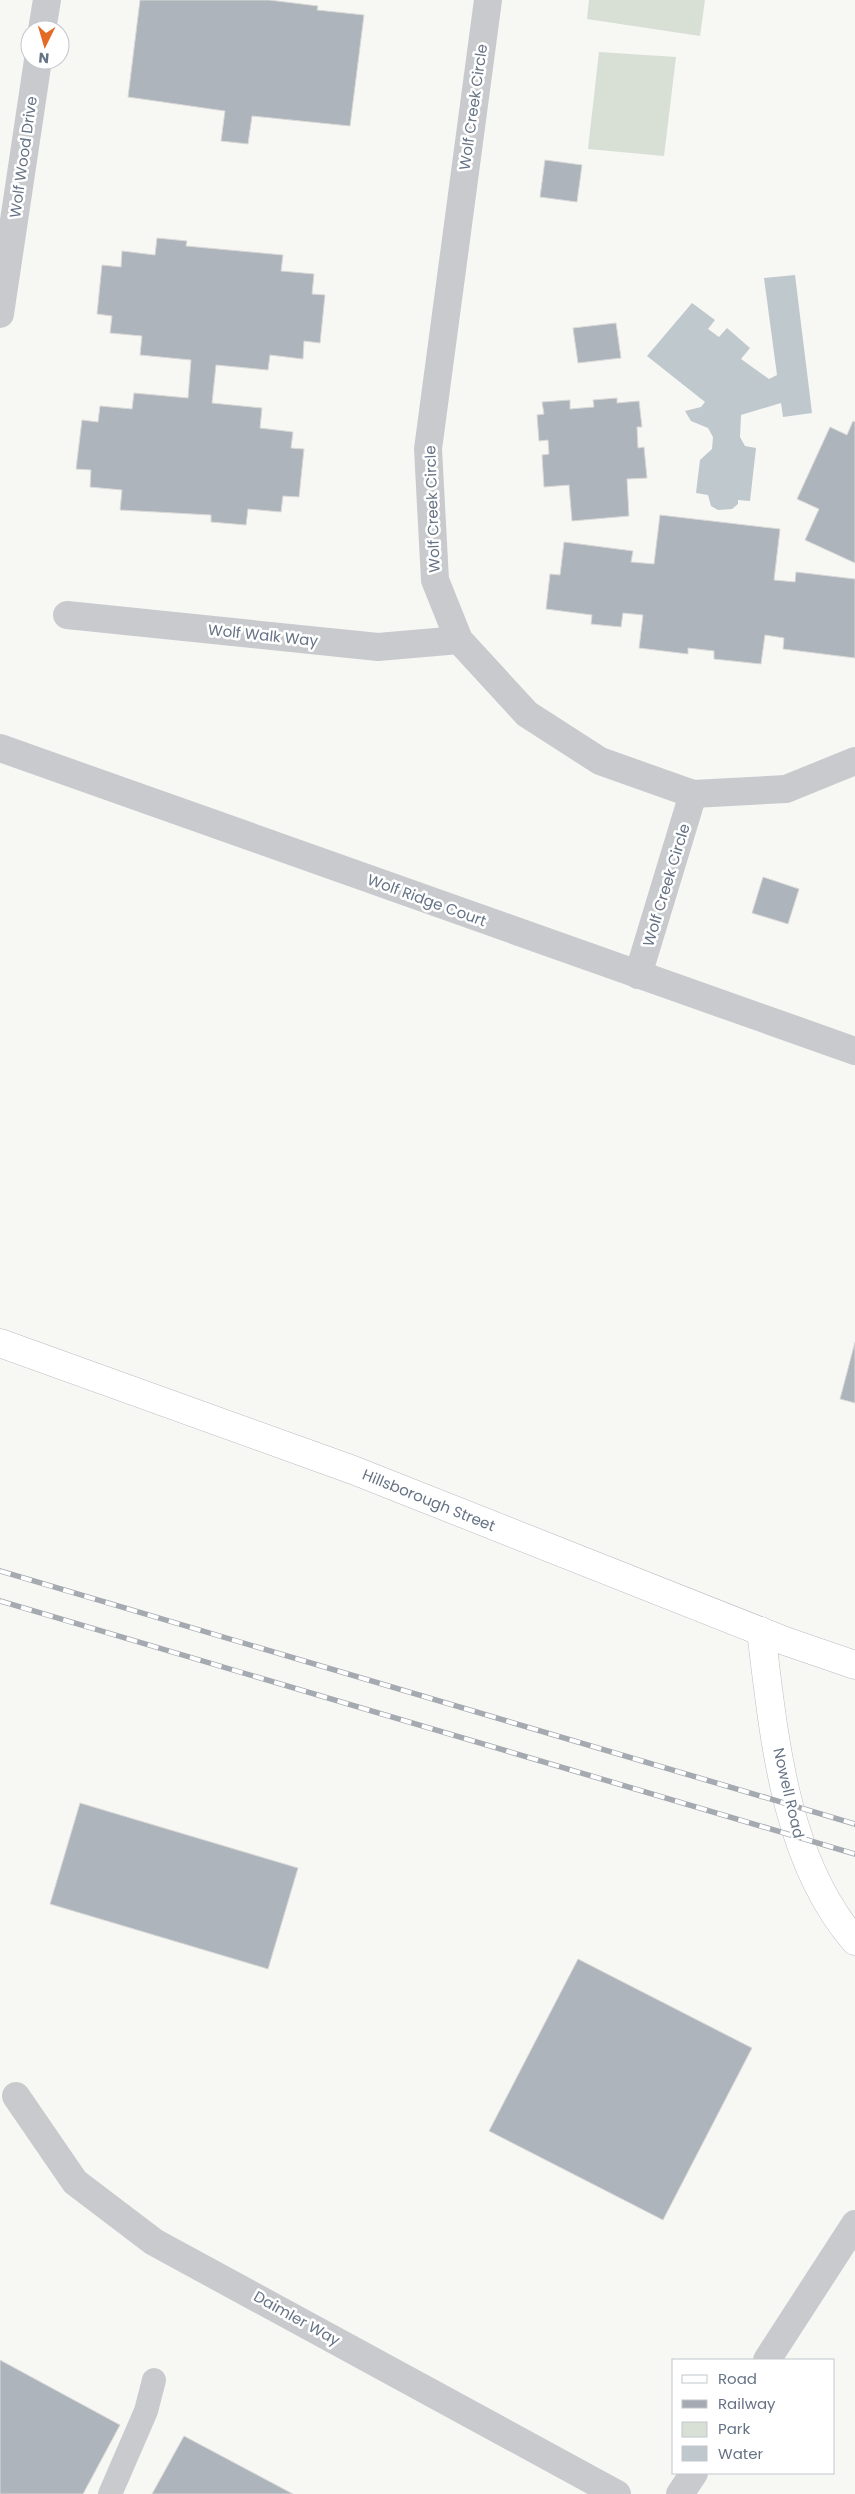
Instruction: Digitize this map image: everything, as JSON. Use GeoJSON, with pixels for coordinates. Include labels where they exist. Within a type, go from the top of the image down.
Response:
{"type":"FeatureCollection","features":[{"type":"Feature","properties":{"kind":"main road","name":"Hillsborough Street"},"geometry":{"type":"LineString","coordinates":[[0,1343],[353,1470],[761,1631],[855,1665]]}},
{"type":"Feature","properties":{"kind":"main road","name":"Nowell Road"},"geometry":{"type":"LineString","coordinates":[[761,1631],[772,1718],[798,1837],[814,1878],[828,1906],[855,1941]]}},
{"type":"Feature","properties":{"kind":"street"},"geometry":{"type":"LineString","coordinates":[[44,20],[47,0]]}},
{"type":"Feature","properties":{"kind":"street","name":"Wolf Creek Circle"},"geometry":{"type":"LineString","coordinates":[[488,0],[428,449],[435,580],[459,640],[527,714],[600,761],[693,794],[786,789],[855,761]]}},
{"type":"Feature","properties":{"kind":"street","name":"Wolf Wood Drive"},"geometry":{"type":"LineString","coordinates":[[0,314],[37,70]]}},
{"type":"Feature","properties":{"kind":"street","name":"Wolf Walk Way"},"geometry":{"type":"LineString","coordinates":[[67,615],[378,647],[459,640]]}},
{"type":"Feature","properties":{"kind":"street","name":"Wolf Ridge Court"},"geometry":{"type":"LineString","coordinates":[[0,748],[855,1051]]}},
{"type":"Feature","properties":{"kind":"street","name":"Wolf Creek Circle"},"geometry":{"type":"LineString","coordinates":[[638,975],[693,794]]}},
{"type":"Feature","properties":{"kind":"street","name":"Daimler Way"},"geometry":{"type":"LineString","coordinates":[[16,2096],[74,2182],[154,2242],[617,2494]]}},
{"type":"Feature","properties":{"kind":"street"},"geometry":{"type":"LineString","coordinates":[[768,2359],[855,2224]]}},
{"type":"Feature","properties":{"kind":"street"},"geometry":{"type":"LineString","coordinates":[[680,2494],[693,2474]]}},
{"type":"Feature","properties":{"kind":"lane"},"geometry":{"type":"LineString","coordinates":[[110,2494],[146,2411],[154,2380]]}},
{"type":"Feature","properties":{"kind":"green space"},"geometry":{"type":"Polygon","coordinates":[[[589,0],[705,0],[700,36],[587,19],[589,0]]]}},
{"type":"Feature","properties":{"kind":"green space"},"geometry":{"type":"Polygon","coordinates":[[[599,52],[676,57],[664,156],[588,149],[599,52]]]}},
{"type":"Feature","properties":{"kind":"water"},"geometry":{"type":"Polygon","coordinates":[[[795,275],[812,413],[783,417],[781,403],[741,415],[740,437],[745,446],[756,448],[750,501],[738,500],[738,504],[732,509],[718,510],[711,506],[708,495],[696,493],[700,460],[712,449],[713,437],[708,428],[691,421],[685,411],[701,407],[705,402],[647,356],[692,303],[715,320],[708,329],[719,337],[727,328],[750,348],[741,359],[769,379],[777,375],[764,278],[795,275]]]}},
{"type":"Feature","properties":{"kind":"building"},"geometry":{"type":"Polygon","coordinates":[[[140,0],[269,0],[318,6],[317,10],[364,15],[350,126],[252,116],[248,144],[221,141],[225,111],[128,97],[140,0]]]}},
{"type":"Feature","properties":{"kind":"building"},"geometry":{"type":"Polygon","coordinates":[[[545,160],[582,165],[577,202],[540,197],[545,160]]]}},
{"type":"Feature","properties":{"kind":"building"},"geometry":{"type":"Polygon","coordinates":[[[157,238],[187,241],[186,246],[283,255],[281,271],[314,274],[312,294],[325,295],[320,343],[304,341],[303,359],[270,355],[268,370],[216,365],[212,403],[262,408],[260,428],[293,432],[291,448],[304,449],[299,497],[283,496],[281,512],[248,509],[246,525],[211,522],[211,515],[120,510],[122,490],[90,487],[91,470],[76,469],[82,420],[98,422],[100,406],[132,409],[134,393],[188,398],[191,360],[140,355],[142,336],[110,333],[112,316],[97,314],[102,265],[121,267],[122,251],[155,255],[157,238]]]}},
{"type":"Feature","properties":{"kind":"building"},"geometry":{"type":"Polygon","coordinates":[[[616,323],[621,358],[578,363],[573,328],[616,323]]]}},
{"type":"Feature","properties":{"kind":"building"},"geometry":{"type":"Polygon","coordinates":[[[617,398],[617,403],[639,401],[642,427],[637,427],[638,448],[644,447],[647,478],[627,479],[629,516],[572,521],[569,485],[544,487],[542,455],[549,454],[548,440],[539,441],[537,415],[544,414],[542,402],[570,400],[570,409],[594,407],[593,400],[617,398]]]}},
{"type":"Feature","properties":{"kind":"building"},"geometry":{"type":"Polygon","coordinates":[[[853,421],[855,422],[855,563],[805,540],[819,509],[797,499],[830,427],[847,435],[853,421]]]}},
{"type":"Feature","properties":{"kind":"building"},"geometry":{"type":"Polygon","coordinates":[[[660,515],[780,529],[774,580],[795,582],[796,572],[855,579],[855,658],[783,649],[784,638],[765,635],[761,664],[714,659],[714,651],[688,648],[688,654],[639,648],[643,615],[623,613],[621,627],[591,624],[592,615],[546,609],[550,574],[560,575],[564,542],[633,551],[631,562],[654,564],[660,515]]]}},
{"type":"Feature","properties":{"kind":"building"},"geometry":{"type":"Polygon","coordinates":[[[763,877],[799,889],[788,924],[752,913],[763,877]]]}},
{"type":"Feature","properties":{"kind":"building"},"geometry":{"type":"Polygon","coordinates":[[[855,1342],[855,1403],[840,1399],[855,1342]]]}},
{"type":"Feature","properties":{"kind":"building"},"geometry":{"type":"Polygon","coordinates":[[[80,1803],[298,1868],[268,1969],[50,1904],[80,1803]]]}},
{"type":"Feature","properties":{"kind":"building"},"geometry":{"type":"Polygon","coordinates":[[[578,1959],[752,2048],[663,2220],[489,2131],[578,1959]]]}},
{"type":"Feature","properties":{"kind":"building"},"geometry":{"type":"Polygon","coordinates":[[[0,2360],[120,2425],[83,2494],[0,2494],[0,2360]]]}},
{"type":"Feature","properties":{"kind":"building"},"geometry":{"type":"Polygon","coordinates":[[[184,2436],[293,2494],[152,2494],[184,2436]]]}},
{"type":"Feature","properties":{"kind":"railway"},"geometry":{"type":"LineString","coordinates":[[0,1571],[855,1824]]}},
{"type":"Feature","properties":{"kind":"railway"},"geometry":{"type":"LineString","coordinates":[[0,1601],[855,1854]]}}]}
